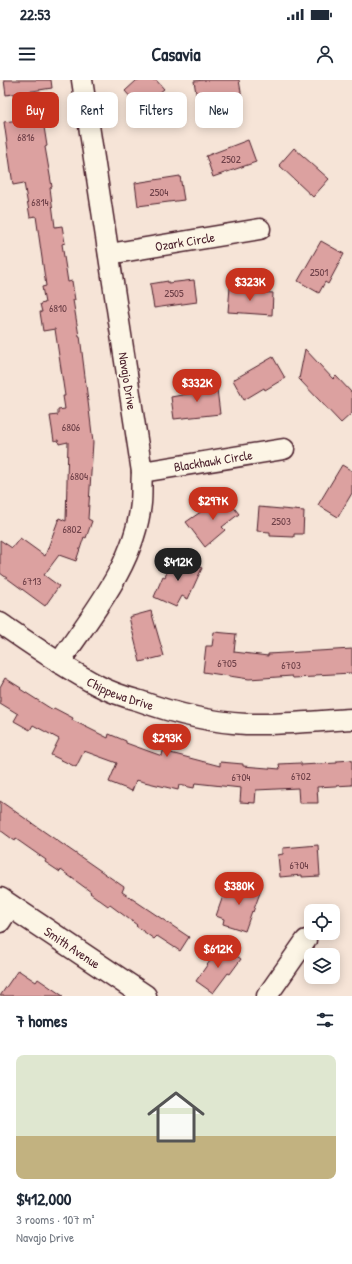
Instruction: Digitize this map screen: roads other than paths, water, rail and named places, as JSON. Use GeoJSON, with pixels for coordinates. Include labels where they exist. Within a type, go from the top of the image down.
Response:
{"type":"FeatureCollection","features":[{"type":"Feature","properties":{"kind":"main road","name":"Smith Avenue"},"geometry":{"type":"LineString","coordinates":[[4,909],[145,996]]}},
{"type":"Feature","properties":{"kind":"street","name":"Navajo Drive"},"geometry":{"type":"LineString","coordinates":[[59,663],[115,582],[128,552],[137,525],[141,502],[142,472],[82,80]]}},
{"type":"Feature","properties":{"kind":"street","name":"Ozark Circle"},"geometry":{"type":"LineString","coordinates":[[109,254],[260,229]]}},
{"type":"Feature","properties":{"kind":"street","name":"Blackhawk Circle"},"geometry":{"type":"LineString","coordinates":[[142,472],[284,449]]}},
{"type":"Feature","properties":{"kind":"street","name":"Chippewa Drive"},"geometry":{"type":"LineString","coordinates":[[0,623],[59,663],[99,686],[128,698],[166,710],[208,719],[253,724],[285,724],[352,719]]}},
{"type":"Feature","properties":{"kind":"street"},"geometry":{"type":"LineString","coordinates":[[267,996],[306,940]]}}]}
